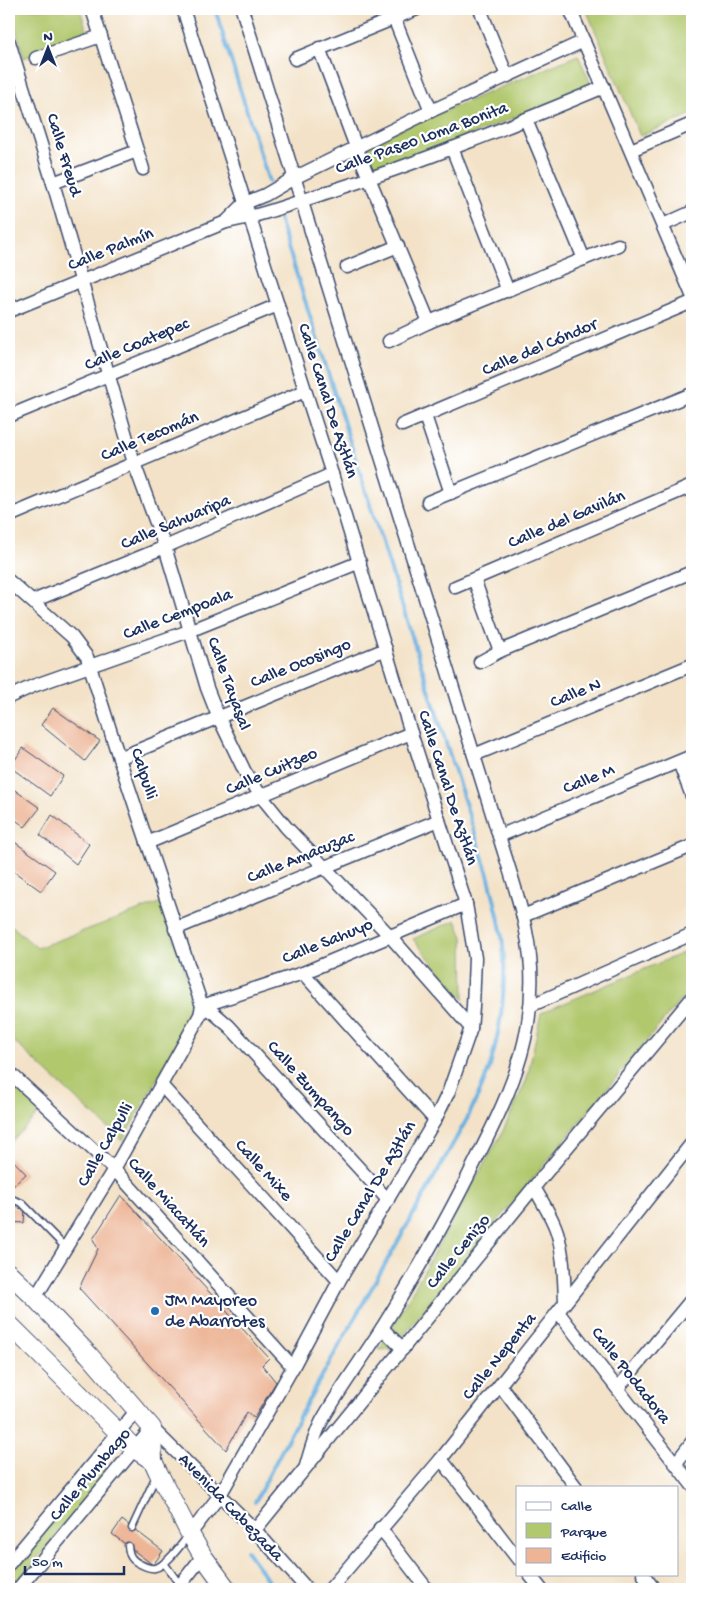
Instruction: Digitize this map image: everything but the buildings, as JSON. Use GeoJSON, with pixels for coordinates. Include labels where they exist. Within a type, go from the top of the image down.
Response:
{"type":"FeatureCollection","features":[{"type":"Feature","properties":{"kind":"main road","name":"Avenida Cabezada"},"geometry":{"type":"LineString","coordinates":[[9,1274],[35,1298],[152,1428],[156,1467],[190,1534],[227,1589]]}},
{"type":"Feature","properties":{"kind":"main road","name":"Avenida Cabezada"},"geometry":{"type":"LineString","coordinates":[[9,1324],[118,1433],[156,1467]]}},
{"type":"Feature","properties":{"kind":"street"},"geometry":{"type":"LineString","coordinates":[[92,9],[143,169]]}},
{"type":"Feature","properties":{"kind":"street","name":"Calle Canal De Aztlán"},"geometry":{"type":"LineString","coordinates":[[183,9],[360,562],[411,733],[466,904],[475,958],[471,1028],[452,1083],[435,1120],[339,1281],[293,1367],[220,1495],[190,1534]]}},
{"type":"Feature","properties":{"kind":"street","name":"Calle Canal De Aztlán"},"geometry":{"type":"LineString","coordinates":[[242,9],[376,435],[499,836],[523,916],[531,967],[530,1006],[521,1058],[502,1108],[456,1202],[382,1328],[324,1418],[313,1441],[306,1466]]}},
{"type":"Feature","properties":{"kind":"street"},"geometry":{"type":"LineString","coordinates":[[295,59],[416,9]]}},
{"type":"Feature","properties":{"kind":"street"},"geometry":{"type":"LineString","coordinates":[[480,9],[507,76]]}},
{"type":"Feature","properties":{"kind":"street"},"geometry":{"type":"LineString","coordinates":[[570,9],[692,295]]}},
{"type":"Feature","properties":{"kind":"street"},"geometry":{"type":"LineString","coordinates":[[394,18],[430,111]]}},
{"type":"Feature","properties":{"kind":"street"},"geometry":{"type":"LineString","coordinates":[[36,58],[101,36]]}},
{"type":"Feature","properties":{"kind":"street","name":"Calle Paseo Loma Bonita"},"geometry":{"type":"LineString","coordinates":[[245,203],[265,195],[294,178],[430,111],[584,41]]}},
{"type":"Feature","properties":{"kind":"street","name":"Calle Freud"},"geometry":{"type":"LineString","coordinates":[[9,42],[82,280]]}},
{"type":"Feature","properties":{"kind":"street"},"geometry":{"type":"LineString","coordinates":[[319,48],[356,147],[429,322]]}},
{"type":"Feature","properties":{"kind":"street","name":"Calle Paseo Loma Bonita"},"geometry":{"type":"LineString","coordinates":[[250,218],[370,179],[526,120],[604,87]]}},
{"type":"Feature","properties":{"kind":"street"},"geometry":{"type":"LineString","coordinates":[[526,120],[584,259]]}},
{"type":"Feature","properties":{"kind":"street"},"geometry":{"type":"LineString","coordinates":[[631,150],[692,124]]}},
{"type":"Feature","properties":{"kind":"street"},"geometry":{"type":"LineString","coordinates":[[452,148],[508,291]]}},
{"type":"Feature","properties":{"kind":"street"},"geometry":{"type":"LineString","coordinates":[[53,183],[137,151]]}},
{"type":"Feature","properties":{"kind":"street","name":"Calle Palmín"},"geometry":{"type":"LineString","coordinates":[[226,222],[245,203]]}},
{"type":"Feature","properties":{"kind":"street"},"geometry":{"type":"LineString","coordinates":[[663,225],[692,212]]}},
{"type":"Feature","properties":{"kind":"street","name":"Calle Palmín"},"geometry":{"type":"LineString","coordinates":[[9,311],[226,222],[250,218]]}},
{"type":"Feature","properties":{"kind":"street"},"geometry":{"type":"LineString","coordinates":[[389,341],[429,322],[618,245]]}},
{"type":"Feature","properties":{"kind":"street"},"geometry":{"type":"LineString","coordinates":[[347,267],[398,246]]}},
{"type":"Feature","properties":{"kind":"street","name":"Calle Tayasal"},"geometry":{"type":"LineString","coordinates":[[82,280],[134,462],[165,547],[189,631],[218,716],[245,772],[261,796],[286,827],[390,936],[471,1028]]}},
{"type":"Feature","properties":{"kind":"street","name":"Calle del Cóndor"},"geometry":{"type":"LineString","coordinates":[[402,425],[692,302]]}},
{"type":"Feature","properties":{"kind":"street","name":"Calle Coatepec"},"geometry":{"type":"LineString","coordinates":[[9,416],[278,305]]}},
{"type":"Feature","properties":{"kind":"street","name":"Calle Tecomán"},"geometry":{"type":"LineString","coordinates":[[9,516],[305,391]]}},
{"type":"Feature","properties":{"kind":"street"},"geometry":{"type":"LineString","coordinates":[[428,502],[692,394]]}},
{"type":"Feature","properties":{"kind":"street"},"geometry":{"type":"LineString","coordinates":[[425,416],[451,493]]}},
{"type":"Feature","properties":{"kind":"street","name":"Calle Sahuaripa"},"geometry":{"type":"LineString","coordinates":[[33,601],[165,547],[332,474]]}},
{"type":"Feature","properties":{"kind":"street","name":"Calle del Gavilán"},"geometry":{"type":"LineString","coordinates":[[455,587],[692,486]]}},
{"type":"Feature","properties":{"kind":"street","name":"Calle Cempoala"},"geometry":{"type":"LineString","coordinates":[[9,697],[21,690],[189,631],[360,562]]}},
{"type":"Feature","properties":{"kind":"street"},"geometry":{"type":"LineString","coordinates":[[480,662],[500,651],[692,572]]}},
{"type":"Feature","properties":{"kind":"street"},"geometry":{"type":"LineString","coordinates":[[474,579],[500,651]]}},
{"type":"Feature","properties":{"kind":"street","name":"Calpulli"},"geometry":{"type":"LineString","coordinates":[[9,581],[77,642],[91,665],[119,758],[202,1006]]}},
{"type":"Feature","properties":{"kind":"street","name":"Calle Ocosingo"},"geometry":{"type":"LineString","coordinates":[[119,758],[386,649]]}},
{"type":"Feature","properties":{"kind":"street","name":"Calle N"},"geometry":{"type":"LineString","coordinates":[[474,755],[692,665]]}},
{"type":"Feature","properties":{"kind":"street","name":"Calle Cuitzeo"},"geometry":{"type":"LineString","coordinates":[[147,843],[411,733]]}},
{"type":"Feature","properties":{"kind":"street","name":"Calle M"},"geometry":{"type":"LineString","coordinates":[[499,836],[692,756]]}},
{"type":"Feature","properties":{"kind":"street"},"geometry":{"type":"LineString","coordinates":[[678,762],[692,796]]}},
{"type":"Feature","properties":{"kind":"street","name":"Calle Amacuzac"},"geometry":{"type":"LineString","coordinates":[[175,929],[439,820]]}},
{"type":"Feature","properties":{"kind":"street"},"geometry":{"type":"LineString","coordinates":[[523,916],[692,846]]}},
{"type":"Feature","properties":{"kind":"street","name":"Calle Sahuyo"},"geometry":{"type":"LineString","coordinates":[[202,1006],[303,973],[466,904]]}},
{"type":"Feature","properties":{"kind":"street"},"geometry":{"type":"LineString","coordinates":[[530,1006],[692,934]]}},
{"type":"Feature","properties":{"kind":"street"},"geometry":{"type":"LineString","coordinates":[[303,973],[435,1120]]}},
{"type":"Feature","properties":{"kind":"street","name":"Calle Cenizo"},"geometry":{"type":"LineString","coordinates":[[255,1530],[534,1187],[692,998]]}},
{"type":"Feature","properties":{"kind":"street","name":"Calle Calpulli"},"geometry":{"type":"LineString","coordinates":[[35,1298],[114,1169],[200,1015],[202,1006]]}},
{"type":"Feature","properties":{"kind":"street","name":"Calle Zumpango"},"geometry":{"type":"LineString","coordinates":[[202,1006],[214,1013],[229,1026],[388,1200]]}},
{"type":"Feature","properties":{"kind":"street","name":"Calle Miacatlán"},"geometry":{"type":"LineString","coordinates":[[9,1072],[114,1169],[293,1367]]}},
{"type":"Feature","properties":{"kind":"street","name":"Calle Mixe"},"geometry":{"type":"LineString","coordinates":[[161,1084],[339,1281]]}},
{"type":"Feature","properties":{"kind":"street","name":"Calle Nepenta"},"geometry":{"type":"LineString","coordinates":[[330,1589],[380,1528],[441,1459],[692,1143]]}},
{"type":"Feature","properties":{"kind":"street"},"geometry":{"type":"LineString","coordinates":[[534,1187],[557,1232],[562,1263],[562,1307]]}},
{"type":"Feature","properties":{"kind":"street"},"geometry":{"type":"LineString","coordinates":[[618,1388],[692,1298]]}},
{"type":"Feature","properties":{"kind":"street","name":"Calle Podadora"},"geometry":{"type":"LineString","coordinates":[[562,1307],[618,1388],[692,1485]]}},
{"type":"Feature","properties":{"kind":"street"},"geometry":{"type":"LineString","coordinates":[[382,1328],[403,1349]]}},
{"type":"Feature","properties":{"kind":"street"},"geometry":{"type":"LineString","coordinates":[[500,1385],[575,1486]]}},
{"type":"Feature","properties":{"kind":"street","name":"Calle Plumbago"},"geometry":{"type":"LineString","coordinates":[[9,1564],[137,1410]]}},
{"type":"Feature","properties":{"kind":"street","name":"Calle Plumbago"},"geometry":{"type":"LineString","coordinates":[[18,1589],[136,1450],[152,1428]]}},
{"type":"Feature","properties":{"kind":"street","name":"Avenida Cabezada"},"geometry":{"type":"LineString","coordinates":[[152,1428],[255,1530],[307,1589]]}},
{"type":"Feature","properties":{"kind":"street"},"geometry":{"type":"LineString","coordinates":[[676,1462],[692,1442]]}},
{"type":"Feature","properties":{"kind":"street"},"geometry":{"type":"LineString","coordinates":[[441,1459],[516,1557]]}},
{"type":"Feature","properties":{"kind":"street"},"geometry":{"type":"LineString","coordinates":[[380,1528],[427,1589]]}},
{"type":"Feature","properties":{"kind":"street"},"geometry":{"type":"LineString","coordinates":[[178,1587],[203,1556]]}},
{"type":"Feature","properties":{"kind":"street"},"geometry":{"type":"LineString","coordinates":[[531,1576],[541,1589]]}},
{"type":"Feature","properties":{"kind":"street"},"geometry":{"type":"LineString","coordinates":[[644,1576],[654,1589]]}},
{"type":"Feature","properties":{"kind":"lane"},"geometry":{"type":"LineString","coordinates":[[10,1207],[9,1198],[22,1203],[66,1248]]}},
{"type":"Feature","properties":{"kind":"lane"},"geometry":{"type":"LineString","coordinates":[[9,1222],[9,1228]]}},
{"type":"Feature","properties":{"kind":"lane"},"geometry":{"type":"LineString","coordinates":[[132,1528],[156,1467]]}},
{"type":"Feature","properties":{"kind":"lane"},"geometry":{"type":"LineString","coordinates":[[128,1546],[128,1554],[133,1561],[155,1568],[164,1564],[190,1534]]}},
{"type":"Feature","properties":{"kind":"lane"},"geometry":{"type":"LineString","coordinates":[[164,1564],[178,1587]]}},
{"type":"Feature","properties":{"kind":"green space"},"geometry":{"type":"Polygon","coordinates":[[[10,9],[80,9],[88,34],[24,58],[10,9]]]}},
{"type":"Feature","properties":{"kind":"green space"},"geometry":{"type":"Polygon","coordinates":[[[586,9],[692,9],[692,114],[640,136],[586,9]]]}},
{"type":"Feature","properties":{"kind":"green space"},"geometry":{"type":"Polygon","coordinates":[[[578,55],[592,86],[377,173],[365,144],[578,55]]]}},
{"type":"Feature","properties":{"kind":"green space"},"geometry":{"type":"Polygon","coordinates":[[[162,902],[197,1009],[122,1141],[9,1037],[9,923],[37,948],[162,902]]]}},
{"type":"Feature","properties":{"kind":"green space"},"geometry":{"type":"Polygon","coordinates":[[[456,920],[463,937],[464,1000],[413,939],[456,920]]]}},
{"type":"Feature","properties":{"kind":"green space"},"geometry":{"type":"Polygon","coordinates":[[[692,949],[692,986],[392,1349],[379,1350],[501,1135],[527,1079],[541,1013],[692,949]]]}},
{"type":"Feature","properties":{"kind":"green space"},"geometry":{"type":"Polygon","coordinates":[[[9,1081],[41,1111],[9,1144],[9,1081]]]}},
{"type":"Feature","properties":{"kind":"green space"},"geometry":{"type":"Polygon","coordinates":[[[102,1460],[111,1470],[12,1589],[9,1589],[9,1572],[102,1460]]]}},
{"type":"Feature","properties":{"kind":"waterway"},"geometry":{"type":"LineString","coordinates":[[215,9],[269,182]]}},
{"type":"Feature","properties":{"kind":"waterway"},"geometry":{"type":"LineString","coordinates":[[255,1502],[300,1415],[467,1119],[488,1073],[500,1021],[504,991],[502,937],[489,878],[279,219]]}},
{"type":"Feature","properties":{"kind":"waterway"},"geometry":{"type":"LineString","coordinates":[[246,1550],[274,1589]]}},
{"type":"Feature","properties":{"kind":"place","name":"JM Mayoreo de Abarrotes"},"geometry":{"type":"Point","coordinates":[155,1311]}}]}
